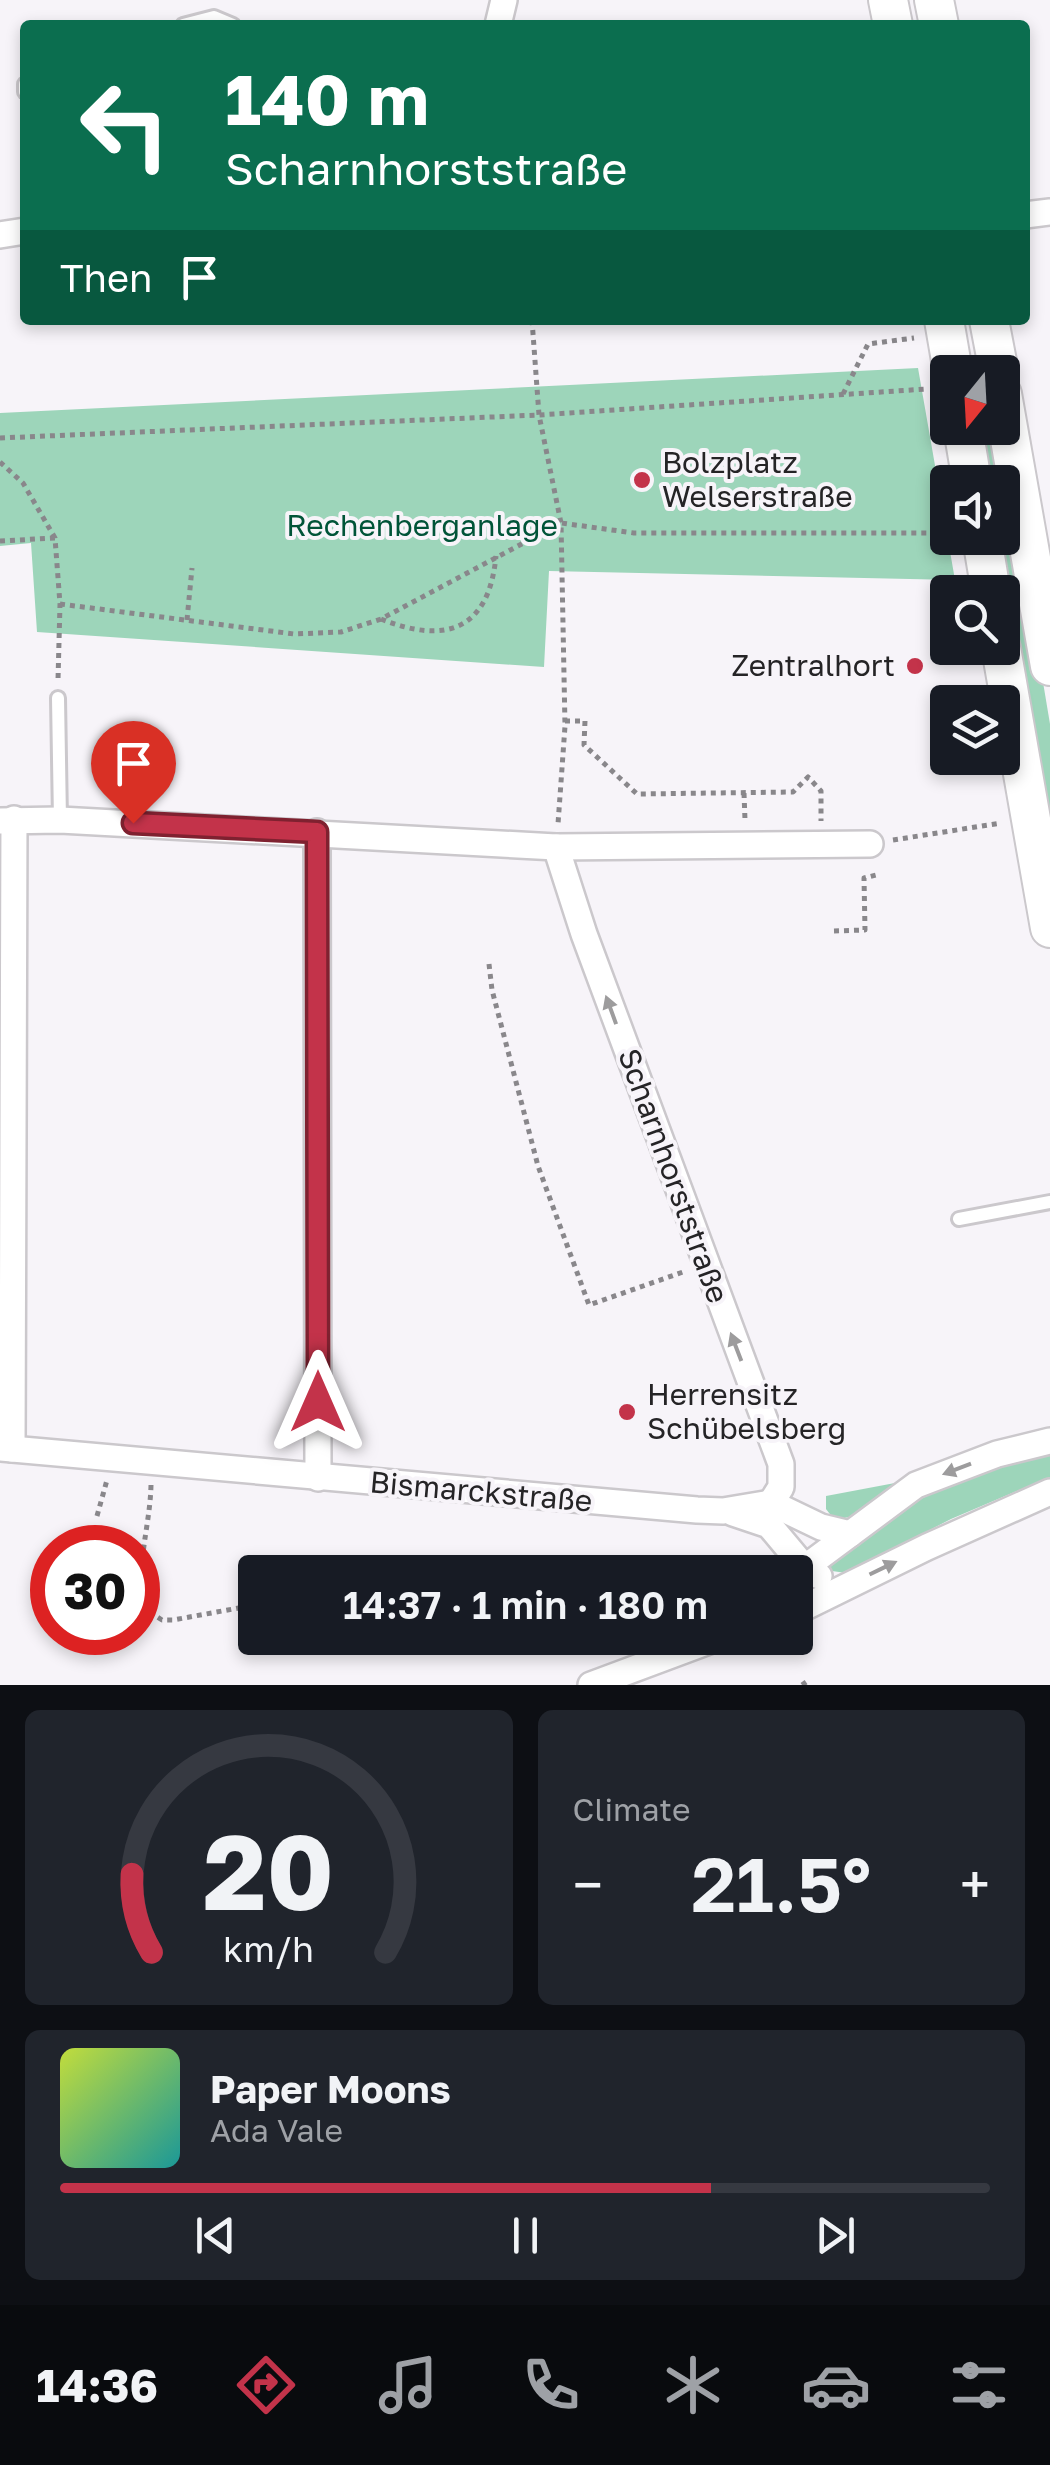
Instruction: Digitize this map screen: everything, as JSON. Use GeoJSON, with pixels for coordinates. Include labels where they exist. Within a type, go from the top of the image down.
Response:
{"type":"FeatureCollection","features":[{"type":"Feature","properties":{"kind":"main road"},"geometry":{"type":"LineString","coordinates":[[990,325],[996,355]]}},
{"type":"Feature","properties":{"kind":"main road"},"geometry":{"type":"LineString","coordinates":[[943,355],[945,327]]}},
{"type":"Feature","properties":{"kind":"main road"},"geometry":{"type":"LineString","coordinates":[[1012,445],[1045,608],[1050,666]]}},
{"type":"Feature","properties":{"kind":"main road"},"geometry":{"type":"LineString","coordinates":[[1004,665],[1050,928]]}},
{"type":"Feature","properties":{"kind":"street"},"geometry":{"type":"LineString","coordinates":[[6,1449],[7,820],[317,832],[556,847],[870,844]]}},
{"type":"Feature","properties":{"kind":"street"},"geometry":{"type":"LineString","coordinates":[[317,832],[318,1478]]}},
{"type":"Feature","properties":{"kind":"street","name":"Scharnhorststraße"},"geometry":{"type":"LineString","coordinates":[[556,847],[580,924],[704,1265],[781,1464],[781,1487],[771,1504]]}},
{"type":"Feature","properties":{"kind":"street"},"geometry":{"type":"LineString","coordinates":[[813,1561],[916,1485],[997,1454],[1050,1441]]}},
{"type":"Feature","properties":{"kind":"street","name":"Bismarckstraße"},"geometry":{"type":"LineString","coordinates":[[6,1449],[724,1510],[771,1504]]}},
{"type":"Feature","properties":{"kind":"street"},"geometry":{"type":"LineString","coordinates":[[813,1603],[1050,1492]]}},
{"type":"Feature","properties":{"kind":"street"},"geometry":{"type":"LineString","coordinates":[[771,1504],[822,1527],[850,1534]]}},
{"type":"Feature","properties":{"kind":"street","name":"Bismarckstraße"},"geometry":{"type":"LineString","coordinates":[[724,1510],[770,1524],[790,1555]]}},
{"type":"Feature","properties":{"kind":"street","name":"Bismarckstraße"},"geometry":{"type":"LineString","coordinates":[[813,1577],[840,1589]]}},
{"type":"Feature","properties":{"kind":"street"},"geometry":{"type":"LineString","coordinates":[[592,1685],[669,1655]]}},
{"type":"Feature","properties":{"kind":"lane"},"geometry":{"type":"LineString","coordinates":[[200,20],[214,16],[230,20]]}},
{"type":"Feature","properties":{"kind":"lane"},"geometry":{"type":"LineString","coordinates":[[58,698],[60,820]]}},
{"type":"Feature","properties":{"kind":"lane"},"geometry":{"type":"LineString","coordinates":[[959,1219],[1050,1202]]}},
{"type":"Feature","properties":{"kind":"path"},"geometry":{"type":"LineString","coordinates":[[532,325],[539,415],[561,523],[564,721],[556,847]]}},
{"type":"Feature","properties":{"kind":"path"},"geometry":{"type":"LineString","coordinates":[[843,394],[868,344],[945,327]]}},
{"type":"Feature","properties":{"kind":"path"},"geometry":{"type":"LineString","coordinates":[[0,438],[539,415],[843,394],[930,382]]}},
{"type":"Feature","properties":{"kind":"path"},"geometry":{"type":"LineString","coordinates":[[0,462],[23,483],[55,538],[60,604],[58,698]]}},
{"type":"Feature","properties":{"kind":"path"},"geometry":{"type":"LineString","coordinates":[[60,604],[294,634],[342,632],[380,620],[561,523],[634,533],[930,533]]}},
{"type":"Feature","properties":{"kind":"path"},"geometry":{"type":"LineString","coordinates":[[0,541],[55,538]]}},
{"type":"Feature","properties":{"kind":"path"},"geometry":{"type":"LineString","coordinates":[[380,620],[430,631],[468,622],[488,596],[496,556]]}},
{"type":"Feature","properties":{"kind":"path"},"geometry":{"type":"LineString","coordinates":[[187,620],[192,568]]}},
{"type":"Feature","properties":{"kind":"path"},"geometry":{"type":"LineString","coordinates":[[564,721],[585,721],[584,745],[636,794],[794,792],[808,777],[821,791],[822,844]]}},
{"type":"Feature","properties":{"kind":"path"},"geometry":{"type":"LineString","coordinates":[[870,844],[995,823],[1031,821]]}},
{"type":"Feature","properties":{"kind":"path"},"geometry":{"type":"LineString","coordinates":[[834,931],[864,930],[864,878],[876,875]]}},
{"type":"Feature","properties":{"kind":"path"},"geometry":{"type":"LineString","coordinates":[[489,964],[492,990],[538,1166],[589,1304],[704,1265]]}},
{"type":"Feature","properties":{"kind":"path"},"geometry":{"type":"LineString","coordinates":[[98,1516],[112,1459]]}},
{"type":"Feature","properties":{"kind":"path"},"geometry":{"type":"LineString","coordinates":[[151,1462],[150,1522],[141,1550],[140,1590],[146,1610],[162,1620],[172,1620],[238,1608]]}},
{"type":"Feature","properties":{"kind":"path"},"geometry":{"type":"LineString","coordinates":[[802,1685],[808,1680]]}},
{"type":"Feature","properties":{"kind":"green space","name":"Rechenberganlage"},"geometry":{"type":"Polygon","coordinates":[[[918,368],[935,465],[930,465],[930,555],[951,555],[954,575],[930,575],[930,579],[549,571],[544,667],[37,632],[31,543],[0,546],[0,413],[918,368]]]}},
{"type":"Feature","properties":{"kind":"green space"},"geometry":{"type":"Polygon","coordinates":[[[979,445],[998,445],[1002,465],[982,465],[979,445]]]}},
{"type":"Feature","properties":{"kind":"green space"},"geometry":{"type":"Polygon","coordinates":[[[1020,545],[1050,724],[1050,842],[1017,665],[1020,575],[1001,575],[997,555],[1020,555],[1020,545]]]}},
{"type":"Feature","properties":{"kind":"green space"},"geometry":{"type":"Polygon","coordinates":[[[1050,1450],[1050,1477],[951,1519],[846,1573],[832,1571],[829,1566],[914,1502],[966,1478],[1050,1450]]]}},
{"type":"Feature","properties":{"kind":"green space"},"geometry":{"type":"Polygon","coordinates":[[[895,1483],[860,1514],[833,1518],[826,1509],[826,1496],[895,1483]]]}},
{"type":"Feature","properties":{"kind":"place","name":"Bolzplatz Welserstraße"},"geometry":{"type":"Point","coordinates":[642,480]}},
{"type":"Feature","properties":{"kind":"place","name":"Zentralhort"},"geometry":{"type":"Point","coordinates":[915,666]}},
{"type":"Feature","properties":{"kind":"place","name":"Herrensitz Schübelsberg"},"geometry":{"type":"Point","coordinates":[627,1412]}},
{"type":"Feature","properties":{"kind":"route"},"geometry":{"type":"LineString","coordinates":[[133,823],[317,832],[318,1402]]}}]}
